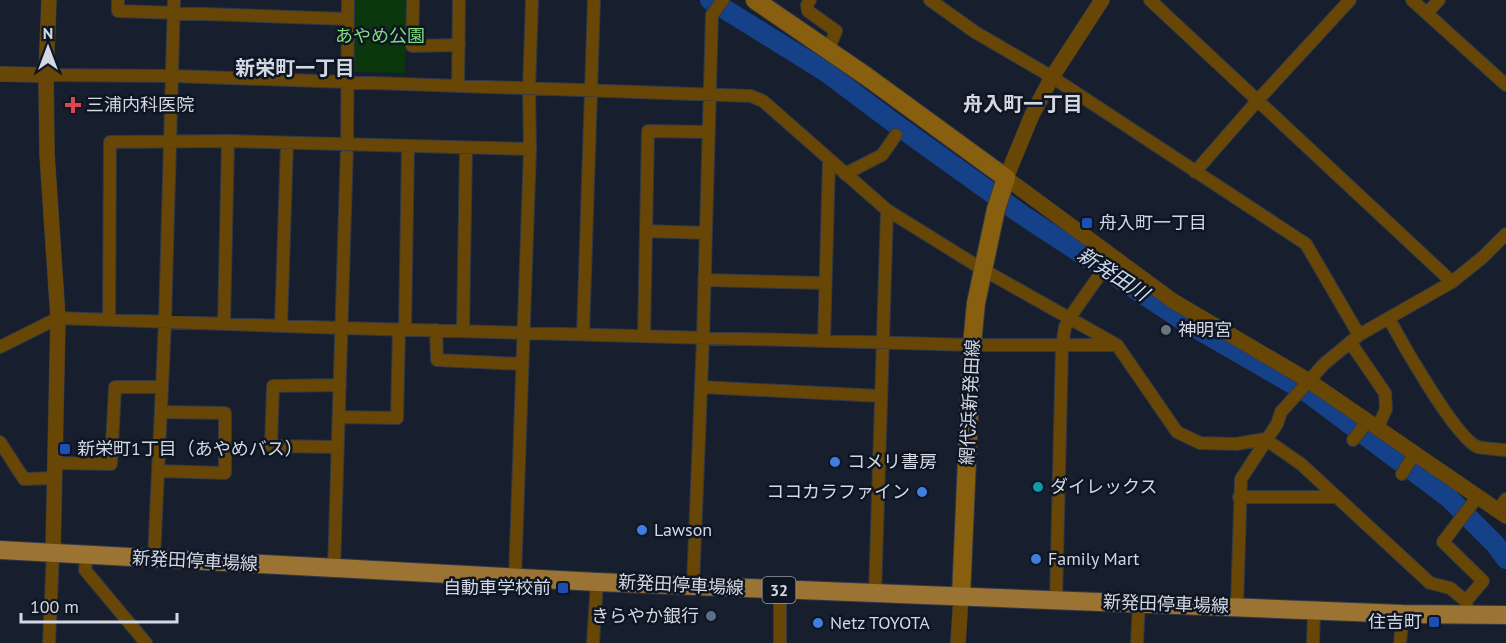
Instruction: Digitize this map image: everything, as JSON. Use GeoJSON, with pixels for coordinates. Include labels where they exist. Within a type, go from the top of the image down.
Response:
{"type":"FeatureCollection","features":[{"type":"Feature","properties":{"kind":"main road"},"geometry":{"type":"LineString","coordinates":[[755,0],[828,51],[1004,183]]}},
{"type":"Feature","properties":{"kind":"main road","name":"網代浜新発田線"},"geometry":{"type":"LineString","coordinates":[[961,597],[972,345],[976,303],[982,268],[1004,183]]}},
{"type":"Feature","properties":{"kind":"main road","name":"新発田停車場線"},"geometry":{"type":"LineString","coordinates":[[0,550],[334,569],[780,590],[1139,602],[1403,614],[1467,608],[1506,615]]}},
{"type":"Feature","properties":{"kind":"street"},"geometry":{"type":"LineString","coordinates":[[49,0],[46,75],[47,154],[58,318],[50,643]]}},
{"type":"Feature","properties":{"kind":"street"},"geometry":{"type":"LineString","coordinates":[[118,0],[118,11],[348,19]]}},
{"type":"Feature","properties":{"kind":"street"},"geometry":{"type":"LineString","coordinates":[[154,558],[165,322],[174,0]]}},
{"type":"Feature","properties":{"kind":"street"},"geometry":{"type":"LineString","coordinates":[[334,569],[347,145],[348,0]]}},
{"type":"Feature","properties":{"kind":"street"},"geometry":{"type":"LineString","coordinates":[[413,0],[412,46],[459,45]]}},
{"type":"Feature","properties":{"kind":"street"},"geometry":{"type":"LineString","coordinates":[[458,86],[459,0]]}},
{"type":"Feature","properties":{"kind":"street"},"geometry":{"type":"LineString","coordinates":[[516,577],[522,332],[530,149],[529,89],[532,0]]}},
{"type":"Feature","properties":{"kind":"street"},"geometry":{"type":"LineString","coordinates":[[583,334],[594,0]]}},
{"type":"Feature","properties":{"kind":"street"},"geometry":{"type":"LineString","coordinates":[[693,585],[705,280],[712,15],[723,0]]}},
{"type":"Feature","properties":{"kind":"street"},"geometry":{"type":"LineString","coordinates":[[810,0],[807,5],[808,11],[836,31],[828,51]]}},
{"type":"Feature","properties":{"kind":"street"},"geometry":{"type":"LineString","coordinates":[[930,0],[975,32],[1052,76],[1305,244],[1385,393],[1386,409],[1353,440]]}},
{"type":"Feature","properties":{"kind":"street"},"geometry":{"type":"LineString","coordinates":[[1102,0],[1052,76],[1032,115],[1004,183],[1173,301],[1302,387],[1369,427],[1473,503],[1504,508]]}},
{"type":"Feature","properties":{"kind":"street"},"geometry":{"type":"LineString","coordinates":[[1150,0],[1452,282]]}},
{"type":"Feature","properties":{"kind":"street"},"geometry":{"type":"LineString","coordinates":[[1195,172],[1350,0]]}},
{"type":"Feature","properties":{"kind":"street"},"geometry":{"type":"LineString","coordinates":[[1413,0],[1506,85]]}},
{"type":"Feature","properties":{"kind":"street"},"geometry":{"type":"LineString","coordinates":[[1427,13],[1439,0]]}},
{"type":"Feature","properties":{"kind":"street"},"geometry":{"type":"LineString","coordinates":[[0,74],[173,76],[751,96],[764,101],[887,210],[982,268],[1117,345],[1177,432],[1200,443],[1236,444],[1265,440],[1301,464],[1430,582],[1450,588],[1467,608],[1483,581],[1443,542],[1473,503]]}},
{"type":"Feature","properties":{"kind":"street"},"geometry":{"type":"LineString","coordinates":[[644,336],[648,131],[709,132]]}},
{"type":"Feature","properties":{"kind":"street"},"geometry":{"type":"LineString","coordinates":[[845,174],[882,155],[896,135]]}},
{"type":"Feature","properties":{"kind":"street"},"geometry":{"type":"LineString","coordinates":[[109,320],[110,142],[171,140],[530,149]]}},
{"type":"Feature","properties":{"kind":"street"},"geometry":{"type":"LineString","coordinates":[[224,324],[228,141]]}},
{"type":"Feature","properties":{"kind":"street"},"geometry":{"type":"LineString","coordinates":[[281,326],[286,143]]}},
{"type":"Feature","properties":{"kind":"street"},"geometry":{"type":"LineString","coordinates":[[339,417],[397,418],[408,147]]}},
{"type":"Feature","properties":{"kind":"street"},"geometry":{"type":"LineString","coordinates":[[463,331],[466,147]]}},
{"type":"Feature","properties":{"kind":"street"},"geometry":{"type":"LineString","coordinates":[[824,341],[829,160]]}},
{"type":"Feature","properties":{"kind":"street"},"geometry":{"type":"LineString","coordinates":[[875,594],[887,210]]}},
{"type":"Feature","properties":{"kind":"street"},"geometry":{"type":"LineString","coordinates":[[646,231],[706,233]]}},
{"type":"Feature","properties":{"kind":"street"},"geometry":{"type":"LineString","coordinates":[[1237,606],[1241,479],[1281,412],[1324,364],[1354,338],[1452,282],[1483,257],[1506,234]]}},
{"type":"Feature","properties":{"kind":"street"},"geometry":{"type":"LineString","coordinates":[[1056,600],[1062,346],[1065,327],[1111,258]]}},
{"type":"Feature","properties":{"kind":"street"},"geometry":{"type":"LineString","coordinates":[[705,280],[825,283]]}},
{"type":"Feature","properties":{"kind":"street"},"geometry":{"type":"LineString","coordinates":[[0,346],[58,318],[972,345],[1117,345]]}},
{"type":"Feature","properties":{"kind":"street"},"geometry":{"type":"LineString","coordinates":[[1389,319],[1429,388],[1463,434],[1478,447],[1506,450]]}},
{"type":"Feature","properties":{"kind":"street"},"geometry":{"type":"LineString","coordinates":[[436,330],[437,360],[522,364]]}},
{"type":"Feature","properties":{"kind":"street"},"geometry":{"type":"LineString","coordinates":[[338,447],[271,446],[273,386],[340,386]]}},
{"type":"Feature","properties":{"kind":"street"},"geometry":{"type":"LineString","coordinates":[[0,442],[24,479],[54,470],[111,464],[115,387],[162,387]]}},
{"type":"Feature","properties":{"kind":"street"},"geometry":{"type":"LineString","coordinates":[[701,387],[881,396]]}},
{"type":"Feature","properties":{"kind":"street"},"geometry":{"type":"LineString","coordinates":[[158,471],[225,473],[225,412],[161,412]]}},
{"type":"Feature","properties":{"kind":"street"},"geometry":{"type":"LineString","coordinates":[[1402,474],[1412,458]]}},
{"type":"Feature","properties":{"kind":"street"},"geometry":{"type":"LineString","coordinates":[[1239,497],[1337,497]]}},
{"type":"Feature","properties":{"kind":"street"},"geometry":{"type":"LineString","coordinates":[[87,554],[86,570],[146,643]]}},
{"type":"Feature","properties":{"kind":"street"},"geometry":{"type":"LineString","coordinates":[[593,643],[597,582]]}},
{"type":"Feature","properties":{"kind":"street"},"geometry":{"type":"LineString","coordinates":[[780,590],[780,643]]}},
{"type":"Feature","properties":{"kind":"street"},"geometry":{"type":"LineString","coordinates":[[958,643],[961,597]]}},
{"type":"Feature","properties":{"kind":"street"},"geometry":{"type":"LineString","coordinates":[[1137,643],[1139,602]]}},
{"type":"Feature","properties":{"kind":"street"},"geometry":{"type":"LineString","coordinates":[[1313,643],[1314,610]]}},
{"type":"Feature","properties":{"kind":"street"},"geometry":{"type":"LineString","coordinates":[[1400,643],[1403,614]]}},
{"type":"Feature","properties":{"kind":"green space","name":"あやめ公園"},"geometry":{"type":"Polygon","coordinates":[[[355,0],[407,0],[405,73],[353,72],[355,0]]]}},
{"type":"Feature","properties":{"kind":"waterway","name":"新発田川"},"geometry":{"type":"LineString","coordinates":[[710,0],[826,72],[1021,214],[1182,320],[1308,393],[1449,498],[1495,544],[1506,559]]}},
{"type":"Feature","properties":{"kind":"place","name":"三浦内科医院"},"geometry":{"type":"Point","coordinates":[73,105]}},
{"type":"Feature","properties":{"kind":"place","name":"舟入町一丁目"},"geometry":{"type":"Point","coordinates":[1087,223]}},
{"type":"Feature","properties":{"kind":"place","name":"神明宮"},"geometry":{"type":"Point","coordinates":[1166,330]}},
{"type":"Feature","properties":{"kind":"place","name":"新栄町1丁目（あやめバス）"},"geometry":{"type":"Point","coordinates":[65,449]}},
{"type":"Feature","properties":{"kind":"place","name":"コメリ書房"},"geometry":{"type":"Point","coordinates":[835,462]}},
{"type":"Feature","properties":{"kind":"place","name":"ダイレックス"},"geometry":{"type":"Point","coordinates":[1038,487]}},
{"type":"Feature","properties":{"kind":"place","name":"ココカラファイン"},"geometry":{"type":"Point","coordinates":[922,492]}},
{"type":"Feature","properties":{"kind":"place","name":"Lawson"},"geometry":{"type":"Point","coordinates":[642,530]}},
{"type":"Feature","properties":{"kind":"place","name":"Family Mart"},"geometry":{"type":"Point","coordinates":[1036,559]}},
{"type":"Feature","properties":{"kind":"place","name":"自動車学校前"},"geometry":{"type":"Point","coordinates":[563,588]}},
{"type":"Feature","properties":{"kind":"place","name":"きらやか銀行"},"geometry":{"type":"Point","coordinates":[711,616]}},
{"type":"Feature","properties":{"kind":"place","name":"住吉町"},"geometry":{"type":"Point","coordinates":[1434,622]}},
{"type":"Feature","properties":{"kind":"place","name":"Netz TOYOTA"},"geometry":{"type":"Point","coordinates":[818,623]}},
{"type":"Feature","properties":{"kind":"district","name":"新栄町一丁目"},"geometry":{"type":"Point","coordinates":[295,68]}},
{"type":"Feature","properties":{"kind":"district","name":"舟入町一丁目"},"geometry":{"type":"Point","coordinates":[1023,104]}}]}
